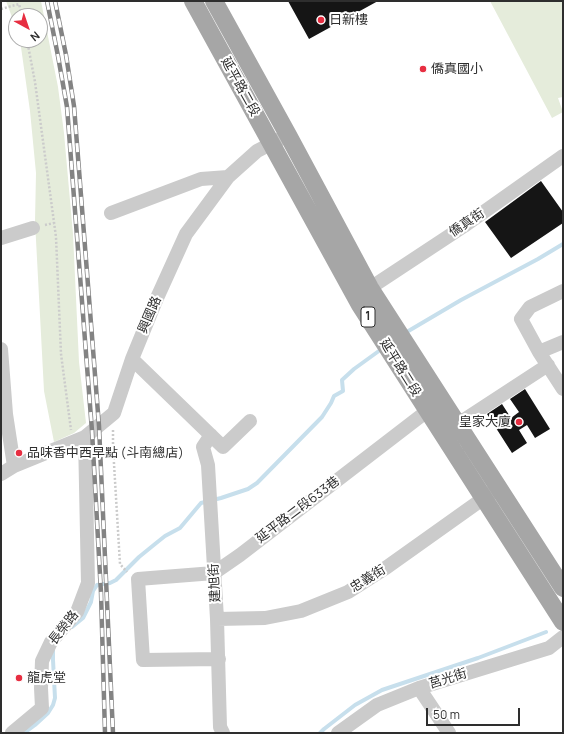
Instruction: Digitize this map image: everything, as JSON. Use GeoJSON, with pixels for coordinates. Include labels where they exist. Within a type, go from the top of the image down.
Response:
{"type":"FeatureCollection","features":[{"type":"Feature","properties":{"kind":"main road","name":"延平路二段"},"geometry":{"type":"LineString","coordinates":[[193,1],[360,305],[563,622]]}},
{"type":"Feature","properties":{"kind":"main road","name":"延平路二段"},"geometry":{"type":"LineString","coordinates":[[214,1],[370,288],[563,588]]}},
{"type":"Feature","properties":{"kind":"street","name":"興國路"},"geometry":{"type":"LineString","coordinates":[[114,413],[132,359],[157,298],[186,234],[228,177],[258,151],[288,135]]}},
{"type":"Feature","properties":{"kind":"street","name":"僑真街"},"geometry":{"type":"LineString","coordinates":[[370,288],[464,226],[563,156]]}},
{"type":"Feature","properties":{"kind":"street"},"geometry":{"type":"LineString","coordinates":[[111,213],[201,179],[228,177]]}},
{"type":"Feature","properties":{"kind":"street"},"geometry":{"type":"LineString","coordinates":[[1,238],[33,228]]}},
{"type":"Feature","properties":{"kind":"street"},"geometry":{"type":"LineString","coordinates":[[563,291],[530,307],[521,319],[563,389]]}},
{"type":"Feature","properties":{"kind":"street"},"geometry":{"type":"LineString","coordinates":[[540,352],[563,342]]}},
{"type":"Feature","properties":{"kind":"street"},"geometry":{"type":"LineString","coordinates":[[1,349],[3,411],[14,466]]}},
{"type":"Feature","properties":{"kind":"street"},"geometry":{"type":"LineString","coordinates":[[132,359],[223,447],[250,421]]}},
{"type":"Feature","properties":{"kind":"street"},"geometry":{"type":"LineString","coordinates":[[442,434],[548,365]]}},
{"type":"Feature","properties":{"kind":"street","name":"延平路二段633巷"},"geometry":{"type":"LineString","coordinates":[[214,573],[240,555],[442,400]]}},
{"type":"Feature","properties":{"kind":"street"},"geometry":{"type":"LineString","coordinates":[[1,474],[14,466],[79,439],[114,413]]}},
{"type":"Feature","properties":{"kind":"street","name":"建旭街"},"geometry":{"type":"LineString","coordinates":[[211,436],[203,447],[208,465],[217,618],[220,727],[223,733]]}},
{"type":"Feature","properties":{"kind":"street","name":"長榮路"},"geometry":{"type":"LineString","coordinates":[[12,733],[42,708],[42,661],[51,642],[78,612],[88,583],[79,439]]}},
{"type":"Feature","properties":{"kind":"street","name":"忠義街"},"geometry":{"type":"LineString","coordinates":[[217,618],[265,618],[301,611],[348,592],[387,567],[499,488]]}},
{"type":"Feature","properties":{"kind":"street"},"geometry":{"type":"LineString","coordinates":[[214,573],[138,578],[143,660],[218,659]]}},
{"type":"Feature","properties":{"kind":"street","name":"莒光街"},"geometry":{"type":"LineString","coordinates":[[338,733],[377,705],[419,688],[549,648],[563,637]]}},
{"type":"Feature","properties":{"kind":"street"},"geometry":{"type":"LineString","coordinates":[[419,688],[449,733]]}},
{"type":"Feature","properties":{"kind":"path"},"geometry":{"type":"LineString","coordinates":[[1,9],[19,4],[20,8]]}},
{"type":"Feature","properties":{"kind":"path"},"geometry":{"type":"LineString","coordinates":[[29,48],[35,82],[56,237],[61,354],[79,439]]}},
{"type":"Feature","properties":{"kind":"path"},"geometry":{"type":"LineString","coordinates":[[114,413],[113,447],[120,564],[128,573],[138,578]]}},
{"type":"Feature","properties":{"kind":"green space"},"geometry":{"type":"Polygon","coordinates":[[[6,1],[41,1],[42,8],[9,8],[6,1]]]}},
{"type":"Feature","properties":{"kind":"green space"},"geometry":{"type":"Polygon","coordinates":[[[490,1],[563,1],[563,97],[558,98],[563,112],[552,118],[490,1]]]}},
{"type":"Feature","properties":{"kind":"green space"},"geometry":{"type":"Polygon","coordinates":[[[48,36],[58,87],[64,133],[73,234],[79,362],[86,423],[74,433],[54,442],[44,391],[35,221],[36,173],[30,111],[21,48],[48,48],[48,36]]]}},
{"type":"Feature","properties":{"kind":"building","name":"日新樓"},"geometry":{"type":"Polygon","coordinates":[[[288,1],[378,1],[309,39],[288,1]]]}},
{"type":"Feature","properties":{"kind":"building"},"geometry":{"type":"Polygon","coordinates":[[[541,181],[563,212],[563,223],[511,258],[485,222],[541,181]]]}},
{"type":"Feature","properties":{"kind":"building","name":"皇家大廈"},"geometry":{"type":"Polygon","coordinates":[[[525,389],[550,429],[535,438],[527,425],[519,430],[527,443],[512,453],[487,414],[502,404],[511,418],[519,412],[510,399],[525,389]]]}},
{"type":"Feature","properties":{"kind":"waterway"},"geometry":{"type":"LineString","coordinates":[[405,333],[461,300],[563,244]]}},
{"type":"Feature","properties":{"kind":"waterway"},"geometry":{"type":"LineString","coordinates":[[72,627],[83,618],[91,602],[93,591],[97,585],[110,583],[116,580],[139,557],[165,536],[180,528],[201,503],[248,489],[257,483],[322,417],[334,396],[343,391],[342,380],[354,369],[383,348]]}},
{"type":"Feature","properties":{"kind":"waterway"},"geometry":{"type":"LineString","coordinates":[[320,733],[355,705],[382,690],[478,658],[546,632]]}},
{"type":"Feature","properties":{"kind":"waterway"},"geometry":{"type":"LineString","coordinates":[[24,733],[48,713],[53,705],[55,698],[53,650]]}},
{"type":"Feature","properties":{"kind":"railway"},"geometry":{"type":"LineString","coordinates":[[47,1],[67,107],[92,431],[101,593],[105,733]]}},
{"type":"Feature","properties":{"kind":"railway"},"geometry":{"type":"LineString","coordinates":[[55,1],[66,55],[74,106],[99,426],[113,733]]}},
{"type":"Feature","properties":{"kind":"place","name":"日新樓"},"geometry":{"type":"Point","coordinates":[321,20]}},
{"type":"Feature","properties":{"kind":"place","name":"僑真國小"},"geometry":{"type":"Point","coordinates":[423,69]}},
{"type":"Feature","properties":{"kind":"place","name":"皇家大廈"},"geometry":{"type":"Point","coordinates":[519,422]}},
{"type":"Feature","properties":{"kind":"place","name":"品味香中西早點 (斗南總店)"},"geometry":{"type":"Point","coordinates":[19,453]}},
{"type":"Feature","properties":{"kind":"place","name":"龍虎堂"},"geometry":{"type":"Point","coordinates":[19,678]}}]}
